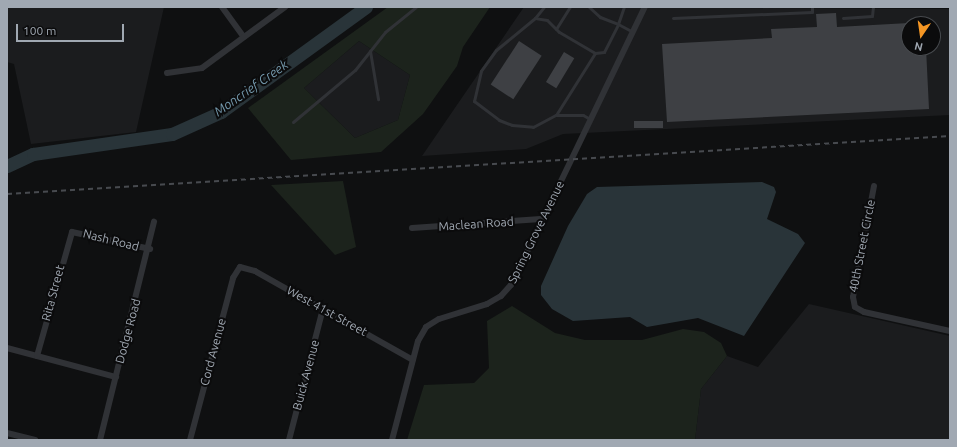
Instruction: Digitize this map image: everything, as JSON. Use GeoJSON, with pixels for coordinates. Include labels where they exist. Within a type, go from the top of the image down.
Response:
{"type":"FeatureCollection","features":[{"type":"Feature","properties":{"kind":"street"},"geometry":{"type":"LineString","coordinates":[[222,7],[244,37]]}},
{"type":"Feature","properties":{"kind":"street"},"geometry":{"type":"LineString","coordinates":[[167,73],[202,68],[285,7]]}},
{"type":"Feature","properties":{"kind":"street","name":"Spring Grove Avenue"},"geometry":{"type":"LineString","coordinates":[[392,440],[413,360],[426,327],[439,319],[501,296],[511,285],[541,219],[645,7]]}},
{"type":"Feature","properties":{"kind":"street","name":"40th Street Circle"},"geometry":{"type":"LineString","coordinates":[[874,186],[853,297],[855,307],[864,312],[950,331]]}},
{"type":"Feature","properties":{"kind":"street","name":"Maclean Road"},"geometry":{"type":"LineString","coordinates":[[412,228],[541,219]]}},
{"type":"Feature","properties":{"kind":"street","name":"Dodge Road"},"geometry":{"type":"LineString","coordinates":[[100,440],[150,249],[154,222]]}},
{"type":"Feature","properties":{"kind":"street","name":"Nash Road"},"geometry":{"type":"LineString","coordinates":[[72,232],[150,249]]}},
{"type":"Feature","properties":{"kind":"street","name":"Rita Street"},"geometry":{"type":"LineString","coordinates":[[37,356],[72,232]]}},
{"type":"Feature","properties":{"kind":"street","name":"West 41st Street"},"geometry":{"type":"LineString","coordinates":[[240,267],[255,270],[413,360]]}},
{"type":"Feature","properties":{"kind":"street","name":"Cord Avenue"},"geometry":{"type":"LineString","coordinates":[[190,440],[232,278],[240,267]]}},
{"type":"Feature","properties":{"kind":"street","name":"Buick Avenue"},"geometry":{"type":"LineString","coordinates":[[289,440],[323,309]]}},
{"type":"Feature","properties":{"kind":"street"},"geometry":{"type":"LineString","coordinates":[[7,348],[116,377]]}},
{"type":"Feature","properties":{"kind":"street"},"geometry":{"type":"LineString","coordinates":[[7,433],[35,440]]}},
{"type":"Feature","properties":{"kind":"lane"},"geometry":{"type":"LineString","coordinates":[[293,122],[355,70],[398,19],[416,7]]}},
{"type":"Feature","properties":{"kind":"lane"},"geometry":{"type":"LineString","coordinates":[[544,7],[535,18],[496,50],[481,72],[474,101],[499,120],[512,125],[534,127],[556,115],[583,115],[590,119]]}},
{"type":"Feature","properties":{"kind":"lane"},"geometry":{"type":"LineString","coordinates":[[556,29],[570,7]]}},
{"type":"Feature","properties":{"kind":"lane"},"geometry":{"type":"LineString","coordinates":[[589,7],[600,17],[633,32]]}},
{"type":"Feature","properties":{"kind":"lane"},"geometry":{"type":"LineString","coordinates":[[535,18],[547,20],[556,29],[594,53],[604,52],[618,24],[624,7]]}},
{"type":"Feature","properties":{"kind":"lane"},"geometry":{"type":"LineString","coordinates":[[673,18],[812,12],[812,7]]}},
{"type":"Feature","properties":{"kind":"lane"},"geometry":{"type":"LineString","coordinates":[[843,18],[872,16],[873,7]]}},
{"type":"Feature","properties":{"kind":"lane"},"geometry":{"type":"LineString","coordinates":[[370,51],[378,99]]}},
{"type":"Feature","properties":{"kind":"lane"},"geometry":{"type":"LineString","coordinates":[[556,115],[594,53]]}},
{"type":"Feature","properties":{"kind":"shaded area"},"geometry":{"type":"Polygon","coordinates":[[[7,7],[164,7],[136,132],[31,144],[14,64],[7,62],[7,7]]]}},
{"type":"Feature","properties":{"kind":"shaded area"},"geometry":{"type":"Polygon","coordinates":[[[388,7],[490,7],[463,47],[457,66],[423,114],[381,152],[291,160],[248,108],[388,7]],[[359,41],[304,88],[355,138],[398,120],[410,75],[359,41]]]}},
{"type":"Feature","properties":{"kind":"shaded area"},"geometry":{"type":"Polygon","coordinates":[[[524,7],[950,9],[950,115],[563,134],[526,149],[422,156],[524,7]]]}},
{"type":"Feature","properties":{"kind":"shaded area"},"geometry":{"type":"Polygon","coordinates":[[[359,41],[410,75],[398,120],[355,138],[304,88],[359,41]]]}},
{"type":"Feature","properties":{"kind":"shaded area"},"geometry":{"type":"Polygon","coordinates":[[[343,181],[356,247],[335,255],[271,185],[343,181]]]}},
{"type":"Feature","properties":{"kind":"shaded area"},"geometry":{"type":"Polygon","coordinates":[[[762,182],[774,187],[776,192],[767,219],[798,234],[805,243],[744,336],[698,318],[647,327],[630,317],[573,321],[552,309],[541,295],[541,286],[568,226],[587,194],[597,187],[762,182]]]}},
{"type":"Feature","properties":{"kind":"shaded area"},"geometry":{"type":"Polygon","coordinates":[[[809,304],[950,336],[950,440],[695,440],[701,389],[727,356],[758,367],[809,304]]]}},
{"type":"Feature","properties":{"kind":"shaded area"},"geometry":{"type":"Polygon","coordinates":[[[512,306],[555,333],[585,340],[642,340],[683,329],[704,332],[721,343],[727,356],[701,389],[695,440],[407,440],[424,385],[474,383],[489,368],[487,321],[512,306]]]}},
{"type":"Feature","properties":{"kind":"building"},"geometry":{"type":"Polygon","coordinates":[[[836,13],[837,27],[901,23],[901,56],[926,56],[929,109],[667,122],[662,44],[772,38],[771,29],[817,27],[816,14],[836,13]]]}},
{"type":"Feature","properties":{"kind":"building"},"geometry":{"type":"Polygon","coordinates":[[[519,41],[542,56],[513,99],[491,85],[519,41]]]}},
{"type":"Feature","properties":{"kind":"building"},"geometry":{"type":"Polygon","coordinates":[[[564,52],[574,58],[556,88],[546,82],[564,52]]]}},
{"type":"Feature","properties":{"kind":"building"},"geometry":{"type":"Polygon","coordinates":[[[634,121],[663,121],[663,128],[634,128],[634,121]]]}},
{"type":"Feature","properties":{"kind":"waterway","name":"Moncrief Creek"},"geometry":{"type":"LineString","coordinates":[[7,166],[33,154],[172,134],[221,112],[366,7]]}},
{"type":"Feature","properties":{"kind":"railway"},"geometry":{"type":"LineString","coordinates":[[7,194],[950,136]]}}]}
